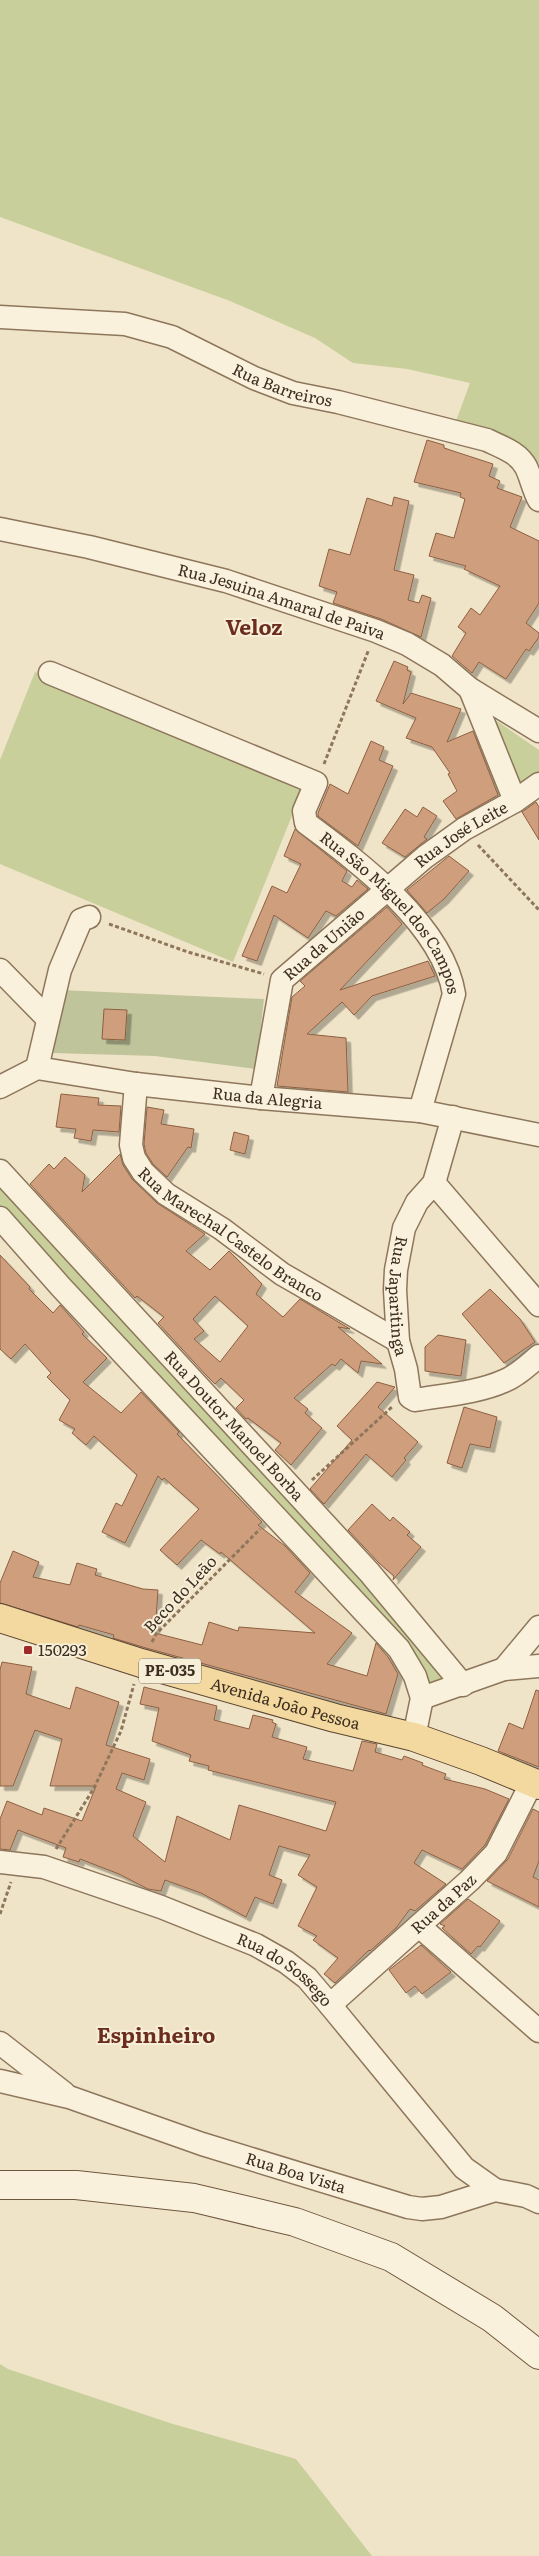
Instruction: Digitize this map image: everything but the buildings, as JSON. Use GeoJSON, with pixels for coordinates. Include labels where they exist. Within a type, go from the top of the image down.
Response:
{"type":"FeatureCollection","features":[{"type":"Feature","properties":{"kind":"main road","name":"Avenida João Pessoa"},"geometry":{"type":"LineString","coordinates":[[0,1618],[141,1662],[336,1718],[414,1737],[481,1761],[535,1784]]}},
{"type":"Feature","properties":{"kind":"street","name":"Rua Barreiros"},"geometry":{"type":"LineString","coordinates":[[0,317],[125,324],[172,337],[254,378],[293,393],[338,402],[487,440],[520,458],[526,467],[539,500]]}},
{"type":"Feature","properties":{"kind":"street","name":"Rua Jesuina Amaral de Paiva"},"geometry":{"type":"LineString","coordinates":[[0,529],[89,546],[226,581],[376,631],[407,644],[435,660],[470,688],[539,732]]}},
{"type":"Feature","properties":{"kind":"street"},"geometry":{"type":"LineString","coordinates":[[50,673],[316,783]]}},
{"type":"Feature","properties":{"kind":"street"},"geometry":{"type":"LineString","coordinates":[[470,688],[515,801]]}},
{"type":"Feature","properties":{"kind":"street","name":"Rua São Miguel dos Campos"},"geometry":{"type":"LineString","coordinates":[[316,783],[304,811],[306,823],[365,866],[387,888],[411,915],[445,960],[452,978],[454,994],[420,1111]]}},
{"type":"Feature","properties":{"kind":"street","name":"Rua José Leite"},"geometry":{"type":"LineString","coordinates":[[387,888],[464,829],[515,801],[539,784]]}},
{"type":"Feature","properties":{"kind":"street","name":"Rua da União"},"geometry":{"type":"LineString","coordinates":[[261,1098],[282,980],[387,888]]}},
{"type":"Feature","properties":{"kind":"street"},"geometry":{"type":"LineString","coordinates":[[0,1087],[37,1068],[47,1018],[60,970],[81,920],[89,917]]}},
{"type":"Feature","properties":{"kind":"street"},"geometry":{"type":"LineString","coordinates":[[0,970],[47,1018]]}},
{"type":"Feature","properties":{"kind":"street","name":"Rua da Alegria"},"geometry":{"type":"LineString","coordinates":[[37,1068],[136,1084],[261,1098],[420,1111],[539,1135]]}},
{"type":"Feature","properties":{"kind":"street","name":"Rua Marechal Castelo Branco"},"geometry":{"type":"LineString","coordinates":[[136,1084],[131,1145],[134,1158],[143,1172],[166,1194],[222,1229],[282,1274],[398,1341]]}},
{"type":"Feature","properties":{"kind":"street","name":"Rua Japaritinga"},"geometry":{"type":"LineString","coordinates":[[410,1394],[398,1341],[394,1290],[404,1228],[417,1202],[434,1183],[453,1117]]}},
{"type":"Feature","properties":{"kind":"street","name":"Rua Doutor Manoel Borba"},"geometry":{"type":"LineString","coordinates":[[0,1171],[84,1265],[369,1572],[463,1685]]}},
{"type":"Feature","properties":{"kind":"street"},"geometry":{"type":"LineString","coordinates":[[434,1183],[539,1305]]}},
{"type":"Feature","properties":{"kind":"street","name":"Rua Doutor Manoel Borba"},"geometry":{"type":"LineString","coordinates":[[0,1218],[61,1287],[399,1649],[416,1676],[422,1698]]}},
{"type":"Feature","properties":{"kind":"street"},"geometry":{"type":"LineString","coordinates":[[61,1287],[84,1265]]}},
{"type":"Feature","properties":{"kind":"street"},"geometry":{"type":"LineString","coordinates":[[142,1374],[163,1348]]}},
{"type":"Feature","properties":{"kind":"street"},"geometry":{"type":"LineString","coordinates":[[410,1394],[415,1400],[496,1384],[520,1372],[539,1356]]}},
{"type":"Feature","properties":{"kind":"street"},"geometry":{"type":"LineString","coordinates":[[222,1458],[243,1436]]}},
{"type":"Feature","properties":{"kind":"street"},"geometry":{"type":"LineString","coordinates":[[504,1669],[539,1627]]}},
{"type":"Feature","properties":{"kind":"street"},"geometry":{"type":"LineString","coordinates":[[414,1737],[422,1698],[504,1669],[539,1666]]}},
{"type":"Feature","properties":{"kind":"street","name":"Rua da Paz"},"geometry":{"type":"LineString","coordinates":[[330,2005],[419,1926],[496,1853],[535,1784]]}},
{"type":"Feature","properties":{"kind":"street","name":"Rua do Sossego"},"geometry":{"type":"LineString","coordinates":[[8,1864],[44,1867],[161,1907],[256,1945],[286,1962],[307,1978],[464,2168],[495,2190]]}},
{"type":"Feature","properties":{"kind":"street"},"geometry":{"type":"LineString","coordinates":[[419,1926],[539,2031]]}},
{"type":"Feature","properties":{"kind":"street"},"geometry":{"type":"LineString","coordinates":[[0,2043],[69,2098]]}},
{"type":"Feature","properties":{"kind":"street"},"geometry":{"type":"LineString","coordinates":[[0,2081],[69,2098]]}},
{"type":"Feature","properties":{"kind":"street","name":"Rua Boa Vista"},"geometry":{"type":"LineString","coordinates":[[69,2098],[202,2144],[408,2207],[422,2209],[441,2207],[495,2190],[535,2194]]}},
{"type":"Feature","properties":{"kind":"street"},"geometry":{"type":"LineString","coordinates":[[0,2185],[76,2185],[194,2198],[295,2222],[391,2257],[492,2318],[539,2355]]}},
{"type":"Feature","properties":{"kind":"path"},"geometry":{"type":"LineString","coordinates":[[316,783],[376,631]]}},
{"type":"Feature","properties":{"kind":"path"},"geometry":{"type":"LineString","coordinates":[[464,829],[539,910]]}},
{"type":"Feature","properties":{"kind":"path"},"geometry":{"type":"LineString","coordinates":[[89,917],[188,952],[282,980]]}},
{"type":"Feature","properties":{"kind":"path"},"geometry":{"type":"LineString","coordinates":[[297,1494],[410,1394]]}},
{"type":"Feature","properties":{"kind":"path","name":"Beco do Leão"},"geometry":{"type":"LineString","coordinates":[[44,1867],[94,1788],[121,1731],[141,1662],[156,1634],[274,1515]]}},
{"type":"Feature","properties":{"kind":"path"},"geometry":{"type":"LineString","coordinates":[[0,1914],[8,1864]]}},
{"type":"Feature","properties":{"kind":"green space"},"geometry":{"type":"Polygon","coordinates":[[[0,0],[539,0],[539,463],[532,473],[453,429],[470,383],[407,369],[353,363],[315,338],[230,301],[0,217],[0,0]]]}},
{"type":"Feature","properties":{"kind":"green space"},"geometry":{"type":"Polygon","coordinates":[[[35,672],[306,781],[233,962],[0,864],[0,760],[35,672]]]}},
{"type":"Feature","properties":{"kind":"green space"},"geometry":{"type":"Polygon","coordinates":[[[478,708],[539,750],[539,773],[518,787],[478,708]]]}},
{"type":"Feature","properties":{"kind":"green space"},"geometry":{"type":"Polygon","coordinates":[[[60,990],[264,999],[256,1069],[155,1056],[53,1053],[60,990]]]}},
{"type":"Feature","properties":{"kind":"green space"},"geometry":{"type":"Polygon","coordinates":[[[0,1182],[458,1686],[421,1693],[407,1664],[0,1231],[0,1182]]]}},
{"type":"Feature","properties":{"kind":"green space"},"geometry":{"type":"Polygon","coordinates":[[[0,2364],[8,2369],[173,2424],[296,2459],[372,2556],[0,2556],[0,2364]]]}},
{"type":"Feature","properties":{"kind":"place","name":"150293"},"geometry":{"type":"Point","coordinates":[28,1650]}},
{"type":"Feature","properties":{"kind":"district","name":"Veloz"},"geometry":{"type":"Point","coordinates":[254,628]}},
{"type":"Feature","properties":{"kind":"district","name":"Espinheiro"},"geometry":{"type":"Point","coordinates":[156,2036]}}]}
